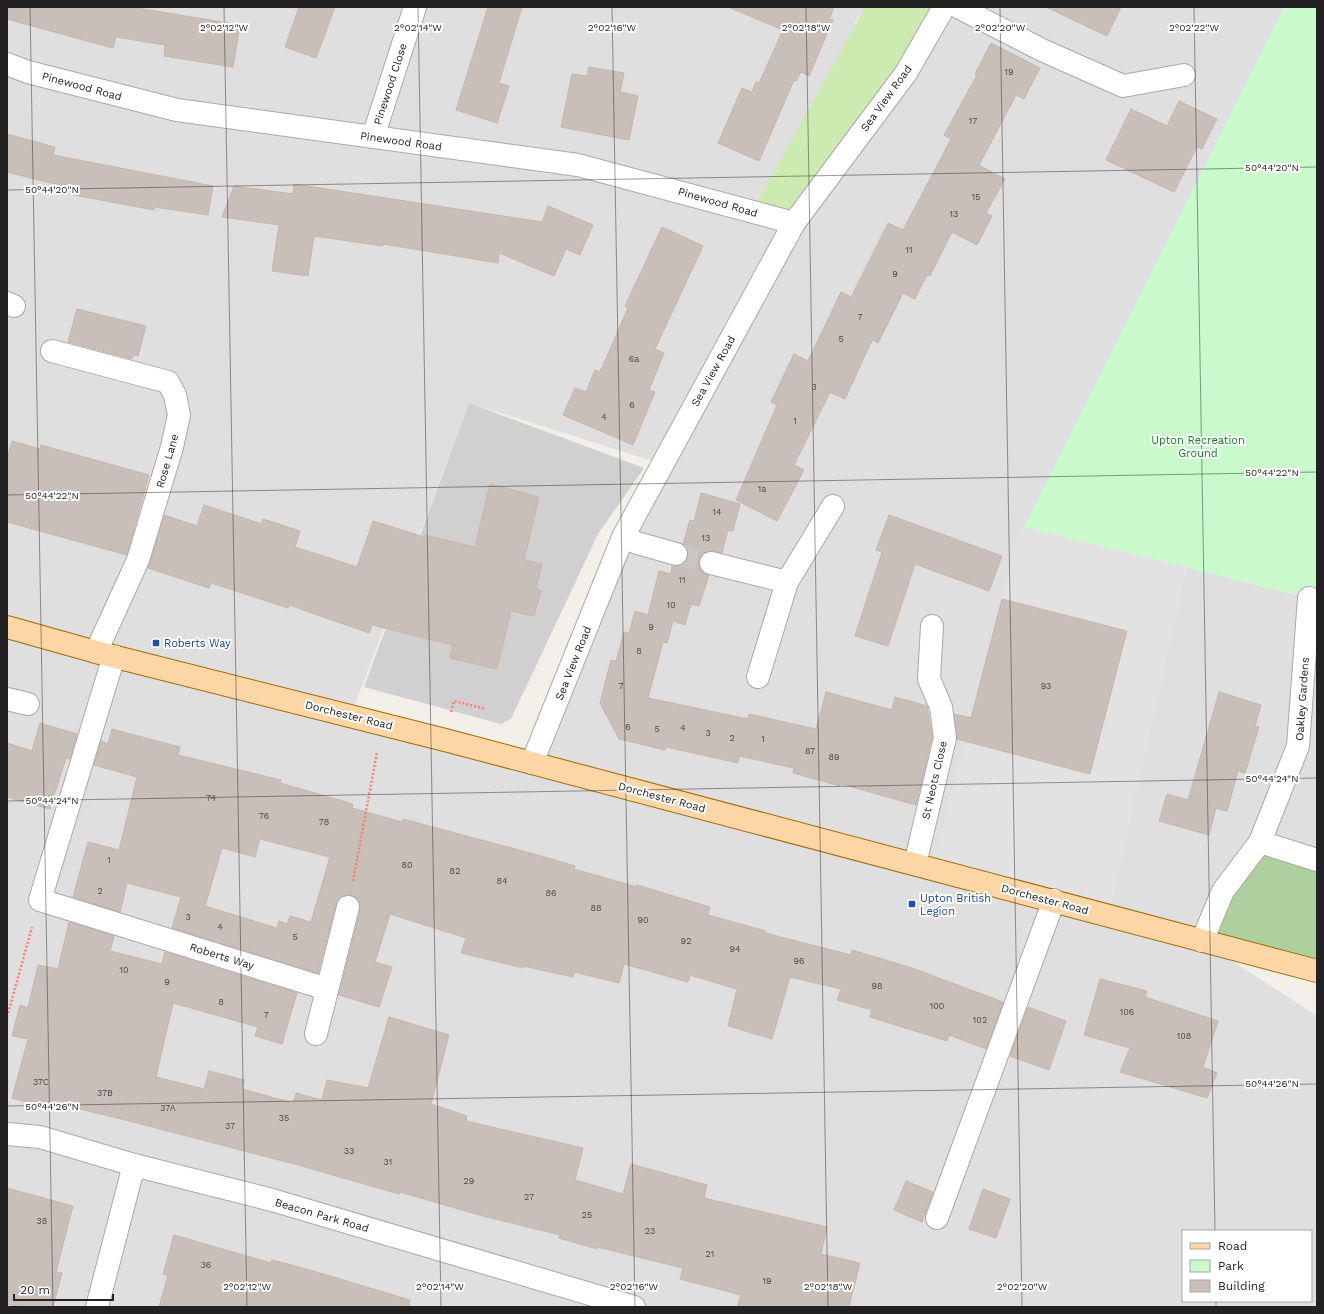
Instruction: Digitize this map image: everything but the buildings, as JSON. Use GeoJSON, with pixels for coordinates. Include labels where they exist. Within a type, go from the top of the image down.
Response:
{"type":"FeatureCollection","features":[{"type":"Feature","properties":{"kind":"main road","name":"Dorchester Road"},"geometry":{"type":"LineString","coordinates":[[7,627],[105,654],[382,724],[1054,900],[1317,972]]}},
{"type":"Feature","properties":{"kind":"street","name":"Pinewood Close"},"geometry":{"type":"LineString","coordinates":[[373,137],[415,7]]}},
{"type":"Feature","properties":{"kind":"street","name":"Sea View Road"},"geometry":{"type":"LineString","coordinates":[[532,763],[623,537],[794,223],[906,73],[944,7]]}},
{"type":"Feature","properties":{"kind":"street"},"geometry":{"type":"LineString","coordinates":[[958,7],[1042,50],[1122,86],[1184,75]]}},
{"type":"Feature","properties":{"kind":"street","name":"Pinewood Road"},"geometry":{"type":"LineString","coordinates":[[7,64],[28,72],[177,110],[578,165],[794,223]]}},
{"type":"Feature","properties":{"kind":"street","name":"Rose Lane"},"geometry":{"type":"LineString","coordinates":[[52,351],[168,382],[175,395],[179,415],[172,447],[138,560],[105,654]]}},
{"type":"Feature","properties":{"kind":"street"},"geometry":{"type":"LineString","coordinates":[[758,677],[787,582],[833,506]]}},
{"type":"Feature","properties":{"kind":"street"},"geometry":{"type":"LineString","coordinates":[[623,537],[637,543],[676,554]]}},
{"type":"Feature","properties":{"kind":"street"},"geometry":{"type":"LineString","coordinates":[[711,563],[787,582]]}},
{"type":"Feature","properties":{"kind":"street","name":"Oakley Gardens"},"geometry":{"type":"LineString","coordinates":[[1202,941],[1223,891],[1260,842],[1298,746],[1309,598]]}},
{"type":"Feature","properties":{"kind":"street","name":"St Neots Close"},"geometry":{"type":"LineString","coordinates":[[915,864],[945,738],[941,707],[929,679],[932,626]]}},
{"type":"Feature","properties":{"kind":"street"},"geometry":{"type":"LineString","coordinates":[[40,900],[105,654]]}},
{"type":"Feature","properties":{"kind":"street"},"geometry":{"type":"LineString","coordinates":[[7,699],[28,704]]}},
{"type":"Feature","properties":{"kind":"street"},"geometry":{"type":"LineString","coordinates":[[1260,842],[1317,860]]}},
{"type":"Feature","properties":{"kind":"street","name":"Roberts Way"},"geometry":{"type":"LineString","coordinates":[[40,900],[328,989]]}},
{"type":"Feature","properties":{"kind":"street"},"geometry":{"type":"LineString","coordinates":[[937,1218],[1054,900]]}},
{"type":"Feature","properties":{"kind":"street"},"geometry":{"type":"LineString","coordinates":[[316,1034],[348,906]]}},
{"type":"Feature","properties":{"kind":"street","name":"Beacon Park Road"},"geometry":{"type":"LineString","coordinates":[[7,1134],[40,1137],[134,1166],[272,1200],[634,1307]]}},
{"type":"Feature","properties":{"kind":"street"},"geometry":{"type":"LineString","coordinates":[[97,1307],[134,1166]]}},
{"type":"Feature","properties":{"kind":"path"},"geometry":{"type":"LineString","coordinates":[[348,906],[382,724]]}},
{"type":"Feature","properties":{"kind":"path"},"geometry":{"type":"LineString","coordinates":[[7,1017],[40,900]]}},
{"type":"Feature","properties":{"kind":"shaded area"},"geometry":{"type":"Polygon","coordinates":[[[7,7],[865,7],[854,24],[944,7],[1284,7],[1019,537],[932,869],[1108,915],[1186,567],[1317,600],[1317,860],[1202,941],[1317,1016],[1317,1307],[7,1307],[7,7]],[[469,403],[351,715],[532,763],[662,464],[469,403]]]}},
{"type":"Feature","properties":{"kind":"shaded area"},"geometry":{"type":"Polygon","coordinates":[[[469,403],[644,468],[598,534],[511,719],[501,724],[364,687],[469,403]]]}},
{"type":"Feature","properties":{"kind":"shaded area"},"geometry":{"type":"Polygon","coordinates":[[[1024,527],[1186,567],[1108,915],[932,869],[965,741],[1090,773],[1127,631],[1002,599],[1019,537],[1024,527]]]}},
{"type":"Feature","properties":{"kind":"green space"},"geometry":{"type":"Polygon","coordinates":[[[865,7],[944,7],[794,223],[752,211],[865,7]]]}},
{"type":"Feature","properties":{"kind":"green space","name":"Upton Recreation Ground"},"geometry":{"type":"Polygon","coordinates":[[[1284,7],[1317,7],[1317,600],[1024,527],[1284,7]]]}},
{"type":"Feature","properties":{"kind":"green space"},"geometry":{"type":"Polygon","coordinates":[[[1260,842],[1317,860],[1317,971],[1202,941],[1260,842]]]}},
{"type":"Feature","properties":{"kind":"tunnel"},"geometry":{"type":"LineString","coordinates":[[676,554],[711,563]]}},
{"type":"Feature","properties":{"kind":"place","name":"Roberts Way"},"geometry":{"type":"Point","coordinates":[156,643]}},
{"type":"Feature","properties":{"kind":"place","name":"Upton British Legion"},"geometry":{"type":"Point","coordinates":[912,904]}}]}
